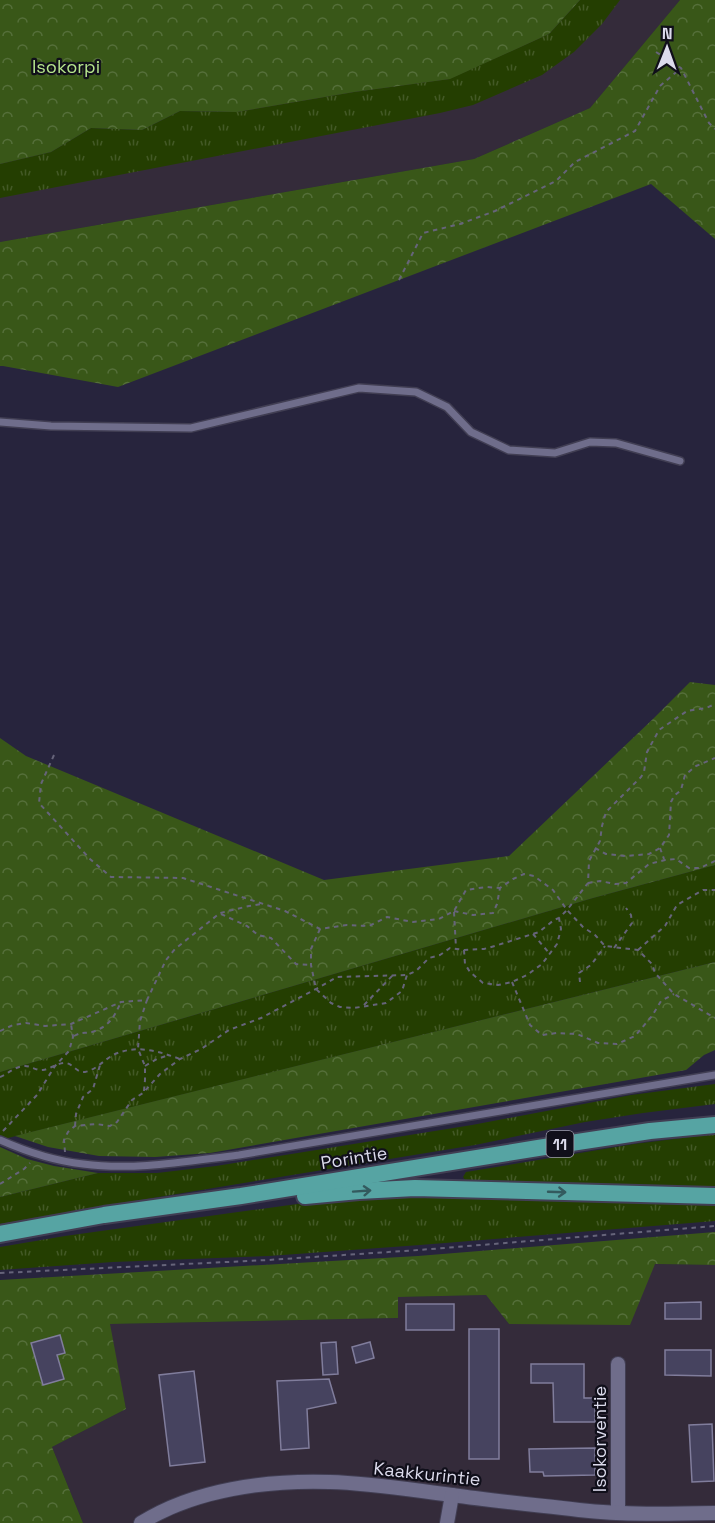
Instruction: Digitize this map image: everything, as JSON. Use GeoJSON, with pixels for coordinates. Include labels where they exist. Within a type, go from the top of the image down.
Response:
{"type":"FeatureCollection","features":[{"type":"Feature","properties":{"kind":"highway","name":"Porintie"},"geometry":{"type":"LineString","coordinates":[[0,1234],[104,1215],[241,1196],[538,1148],[650,1131],[715,1125]]}},
{"type":"Feature","properties":{"kind":"highway"},"geometry":{"type":"LineString","coordinates":[[241,1196],[280,1199],[415,1188],[715,1196]]}},
{"type":"Feature","properties":{"kind":"street","name":"Isokorventie"},"geometry":{"type":"LineString","coordinates":[[618,1364],[618,1513]]}},
{"type":"Feature","properties":{"kind":"street","name":"Kaakkurintie"},"geometry":{"type":"LineString","coordinates":[[141,1523],[198,1498],[266,1484],[293,1482],[332,1482],[618,1513],[715,1513]]}},
{"type":"Feature","properties":{"kind":"street"},"geometry":{"type":"LineString","coordinates":[[447,1523],[452,1495]]}},
{"type":"Feature","properties":{"kind":"lane"},"geometry":{"type":"LineString","coordinates":[[0,422],[51,426],[191,428],[359,388],[416,392],[447,406],[471,432],[509,450],[555,453],[590,442],[616,443],[680,461]]}},
{"type":"Feature","properties":{"kind":"lane"},"geometry":{"type":"LineString","coordinates":[[0,1140],[39,1155],[83,1164],[124,1166],[181,1162],[715,1075]]}},
{"type":"Feature","properties":{"kind":"path"},"geometry":{"type":"LineString","coordinates":[[656,52],[681,68],[715,129]]}},
{"type":"Feature","properties":{"kind":"path"},"geometry":{"type":"LineString","coordinates":[[399,280],[423,233],[495,212],[556,181],[575,162],[635,131],[660,86],[681,68]]}},
{"type":"Feature","properties":{"kind":"path"},"geometry":{"type":"LineString","coordinates":[[67,1161],[64,1140],[75,1126],[110,1125],[117,1122],[132,1100],[143,1093],[160,1074],[180,1059],[229,1030],[261,1018],[337,977],[407,975],[416,971],[429,958],[440,955],[450,948],[484,949],[533,934],[559,918],[588,883],[589,861],[600,841],[606,812],[641,777],[647,752],[659,730],[687,711],[715,704]]}},
{"type":"Feature","properties":{"kind":"path"},"geometry":{"type":"LineString","coordinates":[[54,755],[41,784],[39,803],[90,859],[111,877],[183,878],[285,910],[320,929],[348,925],[369,926],[387,917],[413,922],[439,919],[454,911],[466,890],[486,887],[500,888],[524,874],[534,876],[553,890],[567,910],[583,927],[595,934],[605,946],[638,950],[652,964],[655,973],[674,994],[715,1018]]}},
{"type":"Feature","properties":{"kind":"path"},"geometry":{"type":"LineString","coordinates":[[595,848],[606,854],[626,856],[649,854],[660,848],[669,835],[671,802],[681,790],[686,775],[696,766],[715,758]]}},
{"type":"Feature","properties":{"kind":"path"},"geometry":{"type":"LineString","coordinates":[[660,848],[665,860]]}},
{"type":"Feature","properties":{"kind":"path"},"geometry":{"type":"LineString","coordinates":[[588,883],[626,883],[649,864],[665,860],[676,860],[689,868],[700,868],[715,861]]}},
{"type":"Feature","properties":{"kind":"path"},"geometry":{"type":"LineString","coordinates":[[454,911],[473,915],[493,912],[500,888]]}},
{"type":"Feature","properties":{"kind":"path"},"geometry":{"type":"LineString","coordinates":[[638,950],[665,926],[677,904],[703,890],[715,890]]}},
{"type":"Feature","properties":{"kind":"path"},"geometry":{"type":"LineString","coordinates":[[143,1093],[144,1066],[138,1049],[140,1021],[166,960],[175,949],[220,913],[265,904]]}},
{"type":"Feature","properties":{"kind":"path"},"geometry":{"type":"LineString","coordinates":[[614,948],[632,923],[631,915],[626,908]]}},
{"type":"Feature","properties":{"kind":"path"},"geometry":{"type":"LineString","coordinates":[[454,911],[456,948]]}},
{"type":"Feature","properties":{"kind":"path"},"geometry":{"type":"LineString","coordinates":[[220,913],[258,934],[272,938],[296,964],[311,965]]}},
{"type":"Feature","properties":{"kind":"path"},"geometry":{"type":"LineString","coordinates":[[464,950],[465,964],[470,972],[483,983],[498,985],[512,982],[542,964],[550,954],[557,944],[561,930],[559,918]]}},
{"type":"Feature","properties":{"kind":"path"},"geometry":{"type":"LineString","coordinates":[[320,929],[311,949],[311,965],[316,989],[332,1003],[340,1007],[354,1008],[387,1003],[402,991],[407,975]]}},
{"type":"Feature","properties":{"kind":"path"},"geometry":{"type":"LineString","coordinates":[[533,934],[550,954]]}},
{"type":"Feature","properties":{"kind":"path"},"geometry":{"type":"LineString","coordinates":[[579,982],[579,973],[591,965],[605,946]]}},
{"type":"Feature","properties":{"kind":"path"},"geometry":{"type":"LineString","coordinates":[[363,1005],[393,975]]}},
{"type":"Feature","properties":{"kind":"path"},"geometry":{"type":"LineString","coordinates":[[512,982],[530,1025],[542,1035],[577,1034],[598,1043],[617,1044],[635,1036],[661,1001],[674,994]]}},
{"type":"Feature","properties":{"kind":"path"},"geometry":{"type":"LineString","coordinates":[[0,1030],[26,1023],[45,1026],[71,1023],[122,1002],[147,1000]]}},
{"type":"Feature","properties":{"kind":"path"},"geometry":{"type":"LineString","coordinates":[[73,1037],[81,1032],[91,1032],[112,1021],[122,1002]]}},
{"type":"Feature","properties":{"kind":"path"},"geometry":{"type":"LineString","coordinates":[[0,1134],[37,1095],[55,1066],[69,1051],[73,1037],[71,1023]]}},
{"type":"Feature","properties":{"kind":"path"},"geometry":{"type":"LineString","coordinates":[[0,1077],[24,1066],[42,1070],[63,1063],[85,1072],[112,1056],[138,1049],[157,1050],[180,1059]]}},
{"type":"Feature","properties":{"kind":"path"},"geometry":{"type":"LineString","coordinates":[[144,1066],[169,1055]]}},
{"type":"Feature","properties":{"kind":"path"},"geometry":{"type":"LineString","coordinates":[[75,1126],[76,1114],[84,1097],[93,1089],[100,1065]]}},
{"type":"Feature","properties":{"kind":"path"},"geometry":{"type":"LineString","coordinates":[[0,1184],[11,1175],[24,1169],[39,1155]]}},
{"type":"Feature","properties":{"kind":"path"},"geometry":{"type":"LineString","coordinates":[[0,1273],[268,1260],[715,1226]]}},
{"type":"Feature","properties":{"kind":"shaded area"},"geometry":{"type":"Polygon","coordinates":[[[580,0],[680,0],[590,108],[474,159],[0,242],[0,164],[549,34],[580,0]]]}},
{"type":"Feature","properties":{"kind":"shaded area"},"geometry":{"type":"Polygon","coordinates":[[[655,1264],[715,1265],[715,1523],[83,1523],[52,1447],[126,1409],[109,1324],[398,1318],[398,1297],[486,1295],[509,1324],[655,1264]]]}},
{"type":"Feature","properties":{"kind":"green space","name":"Isokorpi"},"geometry":{"type":"Polygon","coordinates":[[[0,0],[580,0],[549,34],[450,79],[354,92],[237,112],[180,111],[142,130],[91,128],[51,152],[0,164],[0,0]]]}},
{"type":"Feature","properties":{"kind":"green space"},"geometry":{"type":"Polygon","coordinates":[[[580,0],[620,0],[602,24],[574,52],[542,75],[473,105],[0,198],[0,164],[51,152],[91,128],[142,130],[180,111],[237,112],[449,79],[549,34],[580,0]]]}},
{"type":"Feature","properties":{"kind":"green space"},"geometry":{"type":"Polygon","coordinates":[[[680,0],[715,0],[715,239],[651,184],[118,387],[0,366],[0,242],[474,159],[590,108],[680,0]]]}},
{"type":"Feature","properties":{"kind":"green space"},"geometry":{"type":"Polygon","coordinates":[[[690,682],[715,685],[715,865],[593,898],[0,1072],[0,738],[26,756],[324,880],[509,856],[690,682]]]}},
{"type":"Feature","properties":{"kind":"green space"},"geometry":{"type":"Polygon","coordinates":[[[715,865],[715,962],[0,1140],[0,1072],[593,898],[715,865]]]}},
{"type":"Feature","properties":{"kind":"green space"},"geometry":{"type":"Polygon","coordinates":[[[715,962],[715,1050],[704,1055],[686,1070],[210,1153],[155,1157],[99,1156],[48,1147],[15,1136],[715,962]]]}},
{"type":"Feature","properties":{"kind":"green space"},"geometry":{"type":"Polygon","coordinates":[[[715,1084],[715,1104],[585,1122],[475,1145],[0,1224],[0,1197],[98,1173],[157,1173],[216,1166],[472,1125],[631,1095],[715,1084]]]}},
{"type":"Feature","properties":{"kind":"green space"},"geometry":{"type":"Polygon","coordinates":[[[715,1134],[715,1190],[465,1180],[463,1177],[466,1172],[634,1144],[715,1134]]]}},
{"type":"Feature","properties":{"kind":"green space"},"geometry":{"type":"Polygon","coordinates":[[[0,1147],[27,1159],[98,1173],[0,1197],[0,1147]]]}},
{"type":"Feature","properties":{"kind":"green space"},"geometry":{"type":"Polygon","coordinates":[[[379,1194],[715,1202],[715,1221],[269,1256],[113,1262],[0,1270],[0,1247],[65,1236],[379,1194]]]}},
{"type":"Feature","properties":{"kind":"green space"},"geometry":{"type":"Polygon","coordinates":[[[715,1232],[715,1265],[655,1264],[630,1325],[509,1324],[486,1295],[398,1297],[398,1318],[110,1324],[126,1409],[52,1447],[83,1523],[0,1523],[0,1280],[418,1256],[715,1232]]]}},
{"type":"Feature","properties":{"kind":"building"},"geometry":{"type":"Polygon","coordinates":[[[701,1302],[701,1319],[665,1319],[665,1303],[701,1302]]]}},
{"type":"Feature","properties":{"kind":"building"},"geometry":{"type":"Polygon","coordinates":[[[406,1304],[454,1304],[454,1330],[406,1330],[406,1304]]]}},
{"type":"Feature","properties":{"kind":"building"},"geometry":{"type":"Polygon","coordinates":[[[469,1329],[499,1329],[499,1459],[469,1459],[469,1329]]]}},
{"type":"Feature","properties":{"kind":"building"},"geometry":{"type":"Polygon","coordinates":[[[60,1335],[65,1353],[57,1355],[64,1379],[43,1385],[31,1343],[60,1335]]]}},
{"type":"Feature","properties":{"kind":"building"},"geometry":{"type":"Polygon","coordinates":[[[336,1342],[338,1374],[323,1375],[321,1343],[336,1342]]]}},
{"type":"Feature","properties":{"kind":"building"},"geometry":{"type":"Polygon","coordinates":[[[370,1342],[374,1358],[356,1363],[352,1347],[370,1342]]]}},
{"type":"Feature","properties":{"kind":"building"},"geometry":{"type":"Polygon","coordinates":[[[665,1350],[711,1350],[711,1376],[665,1375],[665,1350]]]}},
{"type":"Feature","properties":{"kind":"building"},"geometry":{"type":"Polygon","coordinates":[[[531,1364],[584,1364],[584,1398],[595,1398],[595,1422],[554,1422],[553,1383],[531,1383],[531,1364]]]}},
{"type":"Feature","properties":{"kind":"building"},"geometry":{"type":"Polygon","coordinates":[[[194,1371],[205,1462],[170,1466],[159,1375],[194,1371]]]}},
{"type":"Feature","properties":{"kind":"building"},"geometry":{"type":"Polygon","coordinates":[[[329,1379],[336,1403],[307,1409],[309,1448],[281,1450],[277,1381],[329,1379]]]}},
{"type":"Feature","properties":{"kind":"building"},"geometry":{"type":"Polygon","coordinates":[[[712,1424],[714,1481],[692,1482],[689,1425],[712,1424]]]}},
{"type":"Feature","properties":{"kind":"building"},"geometry":{"type":"Polygon","coordinates":[[[595,1448],[595,1475],[544,1476],[543,1472],[530,1472],[529,1449],[595,1448]]]}}]}
